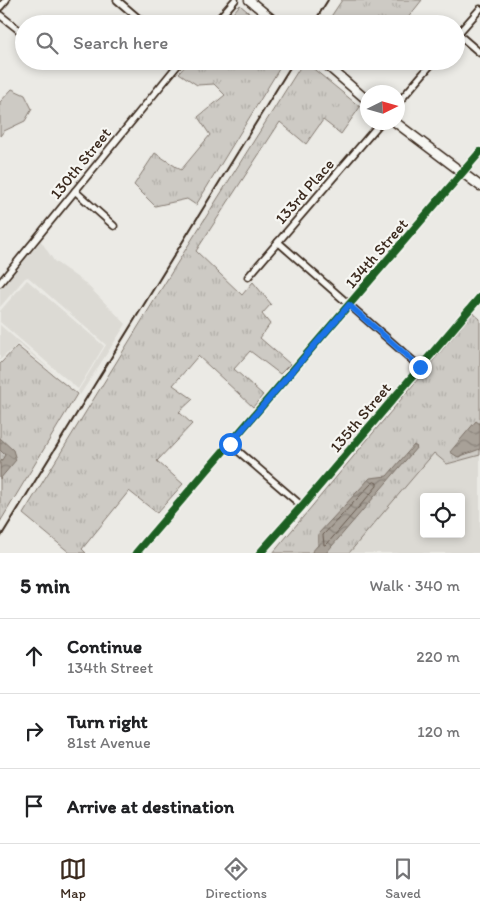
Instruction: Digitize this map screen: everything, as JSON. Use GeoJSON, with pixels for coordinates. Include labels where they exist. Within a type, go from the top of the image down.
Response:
{"type":"FeatureCollection","features":[{"type":"Feature","properties":{"kind":"main road"},"geometry":{"type":"LineString","coordinates":[[249,0],[267,15]]}},
{"type":"Feature","properties":{"kind":"main road"},"geometry":{"type":"LineString","coordinates":[[333,70],[360,93]]}},
{"type":"Feature","properties":{"kind":"main road"},"geometry":{"type":"LineString","coordinates":[[405,130],[480,186]]}},
{"type":"Feature","properties":{"kind":"street"},"geometry":{"type":"LineString","coordinates":[[0,7],[6,0]]}},
{"type":"Feature","properties":{"kind":"street"},"geometry":{"type":"LineString","coordinates":[[118,0],[136,15]]}},
{"type":"Feature","properties":{"kind":"street"},"geometry":{"type":"LineString","coordinates":[[222,15],[235,0]]}},
{"type":"Feature","properties":{"kind":"street"},"geometry":{"type":"LineString","coordinates":[[465,26],[480,9]]}},
{"type":"Feature","properties":{"kind":"street"},"geometry":{"type":"LineString","coordinates":[[0,15],[15,27]]}},
{"type":"Feature","properties":{"kind":"street"},"geometry":{"type":"LineString","coordinates":[[465,42],[480,54]]}},
{"type":"Feature","properties":{"kind":"street","name":"130th Street"},"geometry":{"type":"LineString","coordinates":[[0,282],[174,70]]}},
{"type":"Feature","properties":{"kind":"street"},"geometry":{"type":"LineString","coordinates":[[405,95],[426,70]]}},
{"type":"Feature","properties":{"kind":"street","name":"133rd Place"},"geometry":{"type":"LineString","coordinates":[[248,278],[374,130]]}},
{"type":"Feature","properties":{"kind":"street","name":"134th Street"},"geometry":{"type":"LineString","coordinates":[[136,553],[480,152]]}},
{"type":"Feature","properties":{"kind":"street"},"geometry":{"type":"LineString","coordinates":[[75,191],[114,226]]}},
{"type":"Feature","properties":{"kind":"street"},"geometry":{"type":"LineString","coordinates":[[278,242],[420,367]]}},
{"type":"Feature","properties":{"kind":"street","name":"135th Street"},"geometry":{"type":"LineString","coordinates":[[260,553],[480,297]]}},
{"type":"Feature","properties":{"kind":"street"},"geometry":{"type":"LineString","coordinates":[[230,444],[302,506]]}},
{"type":"Feature","properties":{"kind":"shaded area"},"geometry":{"type":"Polygon","coordinates":[[[41,241],[54,261],[85,283],[126,324],[80,395],[78,391],[106,345],[28,277],[25,278],[0,307],[0,289],[41,241]]]}},
{"type":"Feature","properties":{"kind":"shaded area"},"geometry":{"type":"Polygon","coordinates":[[[27,280],[104,346],[78,389],[0,322],[0,311],[27,280]]]}},
{"type":"Feature","properties":{"kind":"shaded area"},"geometry":{"type":"Polygon","coordinates":[[[0,325],[58,376],[18,344],[0,360],[0,325]]]}},
{"type":"Feature","properties":{"kind":"shaded area"},"geometry":{"type":"Polygon","coordinates":[[[434,452],[447,464],[480,455],[480,553],[349,553],[434,452]]]}},
{"type":"Feature","properties":{"kind":"green space"},"geometry":{"type":"Polygon","coordinates":[[[342,0],[422,0],[410,15],[332,15],[342,0]]]}},
{"type":"Feature","properties":{"kind":"green space"},"geometry":{"type":"Polygon","coordinates":[[[240,5],[252,15],[231,15],[240,5]]]}},
{"type":"Feature","properties":{"kind":"green space"},"geometry":{"type":"Polygon","coordinates":[[[182,70],[278,70],[196,205],[187,199],[155,206],[134,185],[155,153],[181,170],[210,135],[198,117],[225,95],[214,84],[197,85],[179,73],[182,70]]]}},
{"type":"Feature","properties":{"kind":"green space"},"geometry":{"type":"Polygon","coordinates":[[[298,70],[315,70],[360,107],[341,134],[323,120],[306,144],[280,122],[196,251],[242,295],[253,282],[271,304],[262,314],[270,324],[260,338],[290,364],[280,374],[250,351],[234,369],[263,395],[253,407],[198,356],[173,385],[193,399],[179,412],[192,424],[157,461],[183,484],[157,513],[129,491],[82,549],[86,553],[70,553],[23,514],[298,70]]]}},
{"type":"Feature","properties":{"kind":"green space"},"geometry":{"type":"Polygon","coordinates":[[[12,89],[25,95],[32,109],[25,121],[4,131],[0,136],[0,102],[12,89]]]}},
{"type":"Feature","properties":{"kind":"green space"},"geometry":{"type":"Polygon","coordinates":[[[473,313],[480,319],[480,455],[447,464],[434,453],[349,553],[273,553],[473,313]]]}},
{"type":"Feature","properties":{"kind":"green space"},"geometry":{"type":"Polygon","coordinates":[[[17,346],[77,394],[0,522],[0,364],[17,346]]]}},
{"type":"Feature","properties":{"kind":"water"},"geometry":{"type":"Polygon","coordinates":[[[476,421],[480,424],[480,449],[458,457],[450,452],[476,421]]]}},
{"type":"Feature","properties":{"kind":"water"},"geometry":{"type":"Polygon","coordinates":[[[0,438],[13,450],[16,460],[0,479],[0,463],[5,455],[0,450],[0,438]]]}},
{"type":"Feature","properties":{"kind":"water"},"geometry":{"type":"Polygon","coordinates":[[[414,445],[417,447],[326,553],[311,553],[318,545],[318,534],[370,478],[387,476],[414,445]]]}},
{"type":"Feature","properties":{"kind":"railway"},"geometry":{"type":"LineString","coordinates":[[319,15],[328,0]]}},
{"type":"Feature","properties":{"kind":"railway"},"geometry":{"type":"LineString","coordinates":[[0,538],[288,70]]}},
{"type":"Feature","properties":{"kind":"cycle path"},"geometry":{"type":"LineString","coordinates":[[136,553],[480,152]]}},
{"type":"Feature","properties":{"kind":"cycle path"},"geometry":{"type":"LineString","coordinates":[[260,553],[480,297]]}},
{"type":"Feature","properties":{"kind":"route"},"geometry":{"type":"LineString","coordinates":[[230,444],[349,305],[420,367]]}}]}
